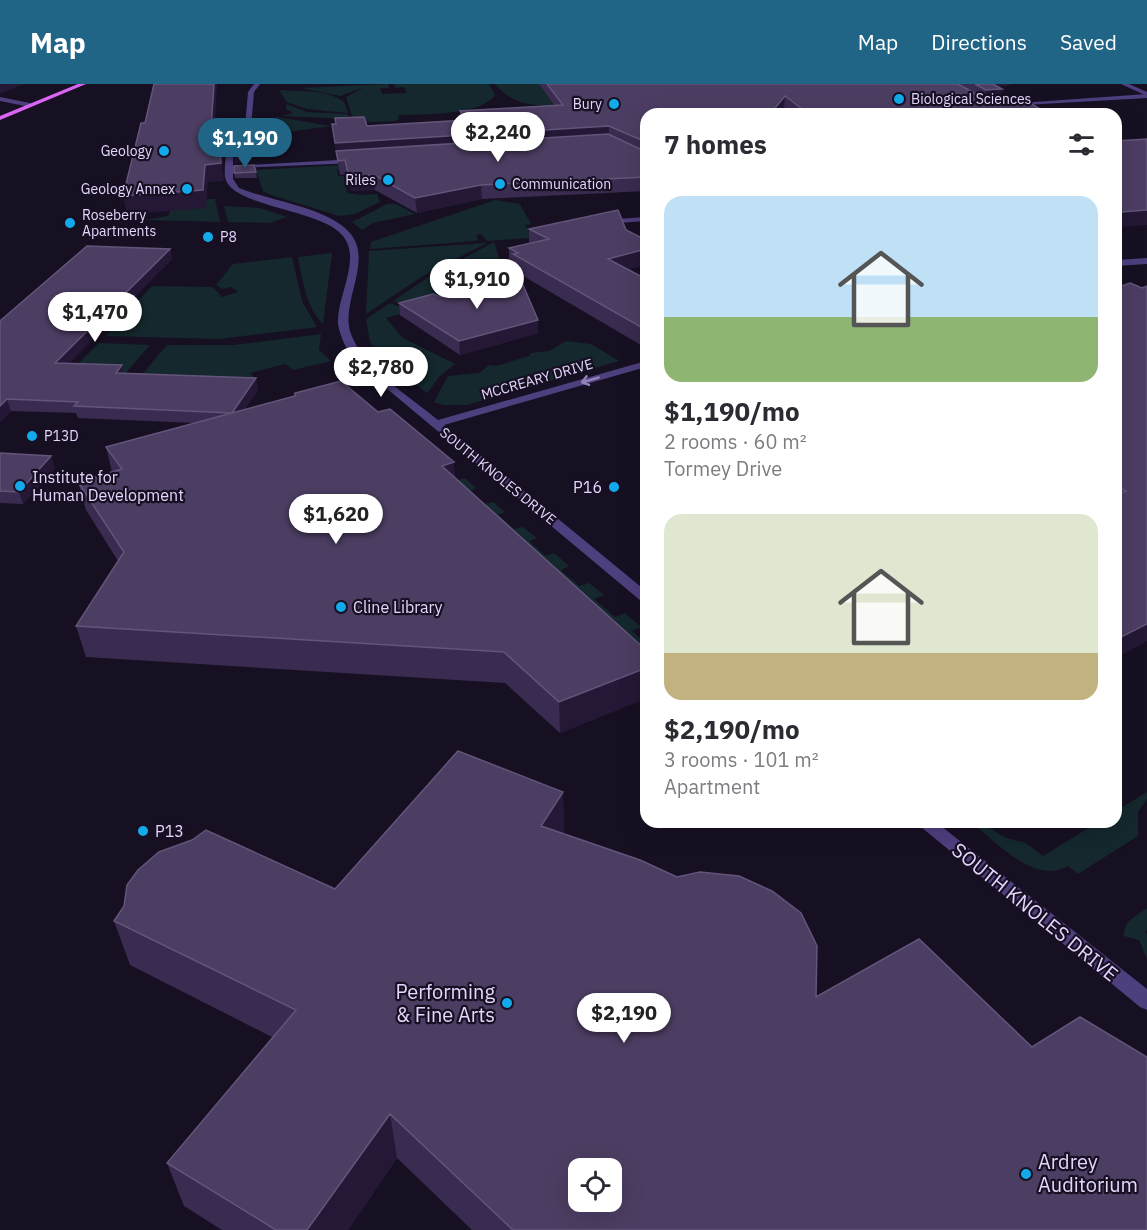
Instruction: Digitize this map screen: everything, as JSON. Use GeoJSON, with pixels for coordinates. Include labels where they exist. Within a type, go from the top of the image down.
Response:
{"type":"FeatureCollection","features":[{"type":"Feature","properties":{"kind":"main road"},"geometry":{"type":"LineString","coordinates":[[0,118],[83,84]]}},
{"type":"Feature","properties":{"kind":"street"},"geometry":{"type":"LineString","coordinates":[[257,84],[251,92],[248,127],[230,145],[230,167],[370,160]]}},
{"type":"Feature","properties":{"kind":"street"},"geometry":{"type":"LineString","coordinates":[[1124,84],[1147,95]]}},
{"type":"Feature","properties":{"kind":"street"},"geometry":{"type":"LineString","coordinates":[[1002,105],[1147,95]]}},
{"type":"Feature","properties":{"kind":"street"},"geometry":{"type":"LineString","coordinates":[[0,99],[30,105]]}},
{"type":"Feature","properties":{"kind":"street","name":"SOUTH KNOLES DRIVE"},"geometry":{"type":"LineString","coordinates":[[230,167],[230,179],[236,190],[319,218],[337,226],[349,236],[354,251],[343,324],[359,360],[640,593]]}},
{"type":"Feature","properties":{"kind":"street"},"geometry":{"type":"LineString","coordinates":[[592,223],[640,219]]}},
{"type":"Feature","properties":{"kind":"street"},"geometry":{"type":"LineString","coordinates":[[1122,263],[1147,261]]}},
{"type":"Feature","properties":{"kind":"street","name":"MCCREARY DRIVE"},"geometry":{"type":"LineString","coordinates":[[435,424],[640,366]]}},
{"type":"Feature","properties":{"kind":"street","name":"SOUTH KNOLES DRIVE"},"geometry":{"type":"LineString","coordinates":[[931,828],[1147,1001]]}},
{"type":"Feature","properties":{"kind":"green space"},"geometry":{"type":"Polygon","coordinates":[[[388,84],[389,88],[380,88],[382,94],[407,93],[404,87],[396,88],[394,84],[489,84],[495,95],[488,102],[465,110],[436,114],[398,115],[399,119],[395,121],[354,123],[346,97],[364,87],[340,96],[301,88],[388,84]]]}},
{"type":"Feature","properties":{"kind":"green space"},"geometry":{"type":"Polygon","coordinates":[[[495,84],[567,84],[563,103],[535,105],[509,96],[495,84]]]}},
{"type":"Feature","properties":{"kind":"green space"},"geometry":{"type":"Polygon","coordinates":[[[279,90],[329,94],[344,102],[348,113],[307,109],[287,102],[279,90]]]}},
{"type":"Feature","properties":{"kind":"green space"},"geometry":{"type":"Polygon","coordinates":[[[286,104],[307,112],[348,114],[349,119],[282,116],[293,113],[286,109],[286,104]]]}},
{"type":"Feature","properties":{"kind":"green space"},"geometry":{"type":"Polygon","coordinates":[[[277,117],[331,126],[274,134],[271,132],[277,117]]]}},
{"type":"Feature","properties":{"kind":"green space"},"geometry":{"type":"Polygon","coordinates":[[[377,163],[364,168],[337,170],[338,176],[344,176],[347,193],[377,194],[380,202],[355,214],[339,216],[263,191],[256,170],[377,163]]]}},
{"type":"Feature","properties":{"kind":"green space"},"geometry":{"type":"Polygon","coordinates":[[[207,199],[215,199],[220,222],[145,220],[168,216],[170,211],[207,199]]]}},
{"type":"Feature","properties":{"kind":"green space"},"geometry":{"type":"Polygon","coordinates":[[[495,200],[520,204],[531,224],[525,225],[531,235],[540,237],[487,241],[481,234],[476,235],[478,240],[475,241],[370,249],[371,242],[495,200]]]}},
{"type":"Feature","properties":{"kind":"green space"},"geometry":{"type":"Polygon","coordinates":[[[387,204],[396,204],[415,214],[373,223],[362,230],[352,222],[387,204]]]}},
{"type":"Feature","properties":{"kind":"green space"},"geometry":{"type":"Polygon","coordinates":[[[224,206],[260,208],[287,217],[270,223],[228,222],[224,206]]]}},
{"type":"Feature","properties":{"kind":"green space"},"geometry":{"type":"Polygon","coordinates":[[[494,242],[500,260],[499,268],[516,277],[496,284],[488,292],[402,303],[393,301],[427,278],[494,242]]]}},
{"type":"Feature","properties":{"kind":"green space"},"geometry":{"type":"Polygon","coordinates":[[[487,243],[423,276],[366,314],[369,251],[487,243]]]}},
{"type":"Feature","properties":{"kind":"green space"},"geometry":{"type":"Polygon","coordinates":[[[332,253],[323,324],[309,301],[298,257],[332,253]]]}},
{"type":"Feature","properties":{"kind":"green space"},"geometry":{"type":"Polygon","coordinates":[[[292,257],[302,301],[317,327],[218,339],[106,336],[152,286],[213,287],[222,297],[238,292],[231,287],[222,289],[216,285],[233,264],[292,257]]]}},
{"type":"Feature","properties":{"kind":"green space"},"geometry":{"type":"Polygon","coordinates":[[[390,303],[411,311],[386,318],[403,338],[455,364],[439,377],[427,393],[381,357],[370,342],[366,319],[390,303]]]}},
{"type":"Feature","properties":{"kind":"green space"},"geometry":{"type":"Polygon","coordinates":[[[321,334],[319,350],[331,361],[293,370],[285,364],[250,373],[256,379],[244,382],[134,384],[167,345],[233,345],[321,334]]]}},
{"type":"Feature","properties":{"kind":"green space"},"geometry":{"type":"Polygon","coordinates":[[[566,341],[591,344],[619,361],[467,405],[443,405],[434,402],[448,376],[479,373],[489,365],[496,366],[529,356],[531,353],[549,351],[566,341]]]}},
{"type":"Feature","properties":{"kind":"green space"},"geometry":{"type":"Polygon","coordinates":[[[99,343],[150,345],[124,375],[70,372],[99,343]]]}},
{"type":"Feature","properties":{"kind":"green space"},"geometry":{"type":"Polygon","coordinates":[[[465,478],[476,488],[469,491],[484,504],[493,502],[505,512],[498,515],[514,529],[523,527],[537,538],[529,541],[546,556],[554,553],[569,566],[561,570],[579,586],[589,583],[604,595],[594,599],[615,617],[625,613],[640,626],[632,631],[640,638],[640,662],[452,482],[465,478]]]}},
{"type":"Feature","properties":{"kind":"green space"},"geometry":{"type":"Polygon","coordinates":[[[1147,792],[1147,799],[1138,812],[1138,836],[1078,874],[1068,866],[1055,871],[1029,866],[1016,859],[978,828],[990,828],[1006,838],[1026,843],[1043,856],[1088,828],[1122,828],[1122,807],[1147,792]]]}},
{"type":"Feature","properties":{"kind":"green space"},"geometry":{"type":"Polygon","coordinates":[[[1147,908],[1147,930],[1145,932],[1147,934],[1147,959],[1139,940],[1124,936],[1124,931],[1128,923],[1147,908]]]}},
{"type":"Feature","properties":{"kind":"building"},"geometry":{"type":"Polygon","coordinates":[[[154,84],[214,84],[211,128],[222,128],[221,163],[205,165],[203,190],[123,196],[141,123],[145,123],[154,84]]]}},
{"type":"Feature","properties":{"kind":"building"},"geometry":{"type":"Polygon","coordinates":[[[547,84],[958,84],[983,98],[1016,96],[1039,108],[801,108],[785,96],[775,108],[640,108],[640,139],[609,126],[335,143],[332,124],[336,124],[335,118],[364,117],[367,126],[467,120],[460,111],[563,105],[547,84]]]}},
{"type":"Feature","properties":{"kind":"building"},"geometry":{"type":"Polygon","coordinates":[[[975,84],[993,84],[1002,89],[986,90],[975,84]]]}},
{"type":"Feature","properties":{"kind":"building"},"geometry":{"type":"Polygon","coordinates":[[[246,128],[251,147],[233,148],[233,131],[246,128]]]}},
{"type":"Feature","properties":{"kind":"building"},"geometry":{"type":"Polygon","coordinates":[[[608,134],[640,149],[640,177],[481,185],[415,198],[374,175],[349,177],[345,160],[338,161],[336,151],[608,134]]]}},
{"type":"Feature","properties":{"kind":"building"},"geometry":{"type":"Polygon","coordinates":[[[1147,139],[1147,210],[1122,212],[1122,141],[1147,139]]]}},
{"type":"Feature","properties":{"kind":"building"},"geometry":{"type":"Polygon","coordinates":[[[254,165],[256,172],[234,173],[234,166],[254,165]]]}},
{"type":"Feature","properties":{"kind":"building"},"geometry":{"type":"Polygon","coordinates":[[[618,210],[626,230],[640,237],[640,251],[608,259],[640,276],[640,327],[513,254],[518,253],[509,248],[549,239],[529,229],[618,210]]]}},
{"type":"Feature","properties":{"kind":"building"},"geometry":{"type":"Polygon","coordinates":[[[87,246],[170,249],[55,363],[122,365],[116,373],[256,378],[232,413],[74,406],[78,402],[7,399],[0,406],[0,321],[87,246]]]}},
{"type":"Feature","properties":{"kind":"building"},"geometry":{"type":"Polygon","coordinates":[[[520,278],[538,320],[459,341],[399,303],[433,294],[441,297],[520,278]]]}},
{"type":"Feature","properties":{"kind":"building"},"geometry":{"type":"Polygon","coordinates":[[[1130,283],[1142,288],[1147,286],[1147,624],[1122,636],[1122,493],[1126,491],[1122,489],[1122,286],[1130,283]]]}},
{"type":"Feature","properties":{"kind":"building","name":"Cline Library"},"geometry":{"type":"Polygon","coordinates":[[[341,381],[378,412],[390,409],[454,462],[442,466],[640,645],[640,670],[559,702],[504,652],[76,626],[124,552],[78,482],[122,469],[106,447],[295,396],[295,393],[341,381]]]}},
{"type":"Feature","properties":{"kind":"building"},"geometry":{"type":"Polygon","coordinates":[[[0,453],[51,456],[19,492],[0,491],[0,453]]]}},
{"type":"Feature","properties":{"kind":"building","name":"Performing & Fine Arts"},"geometry":{"type":"Polygon","coordinates":[[[458,751],[563,792],[541,826],[640,860],[677,877],[700,872],[739,876],[772,891],[801,913],[817,946],[816,997],[919,939],[1032,1047],[1080,1017],[1147,1057],[1147,1230],[513,1230],[390,1114],[307,1230],[276,1230],[167,1163],[296,1010],[114,921],[124,906],[127,885],[138,870],[159,852],[192,840],[206,830],[335,889],[458,751]]]}},
{"type":"Feature","properties":{"kind":"place","name":"Biological Sciences"},"geometry":{"type":"Point","coordinates":[899,99]}},
{"type":"Feature","properties":{"kind":"place","name":"Bury"},"geometry":{"type":"Point","coordinates":[614,104]}},
{"type":"Feature","properties":{"kind":"place","name":"Geology"},"geometry":{"type":"Point","coordinates":[164,151]}},
{"type":"Feature","properties":{"kind":"place","name":"Riles"},"geometry":{"type":"Point","coordinates":[388,180]}},
{"type":"Feature","properties":{"kind":"place","name":"Communication"},"geometry":{"type":"Point","coordinates":[500,184]}},
{"type":"Feature","properties":{"kind":"place","name":"Geology Annex"},"geometry":{"type":"Point","coordinates":[187,189]}},
{"type":"Feature","properties":{"kind":"place","name":"Roseberry Apartments"},"geometry":{"type":"Point","coordinates":[70,223]}},
{"type":"Feature","properties":{"kind":"place","name":"P8"},"geometry":{"type":"Point","coordinates":[208,237]}},
{"type":"Feature","properties":{"kind":"place","name":"P13D"},"geometry":{"type":"Point","coordinates":[32,436]}},
{"type":"Feature","properties":{"kind":"place","name":"Institute for Human Development"},"geometry":{"type":"Point","coordinates":[20,486]}},
{"type":"Feature","properties":{"kind":"place","name":"P16"},"geometry":{"type":"Point","coordinates":[614,487]}},
{"type":"Feature","properties":{"kind":"place","name":"Cline Library"},"geometry":{"type":"Point","coordinates":[341,607]}},
{"type":"Feature","properties":{"kind":"place","name":"P13"},"geometry":{"type":"Point","coordinates":[143,831]}},
{"type":"Feature","properties":{"kind":"place","name":"Performing & Fine Arts"},"geometry":{"type":"Point","coordinates":[507,1003]}},
{"type":"Feature","properties":{"kind":"place","name":"Ardrey Auditorium"},"geometry":{"type":"Point","coordinates":[1026,1174]}}]}
